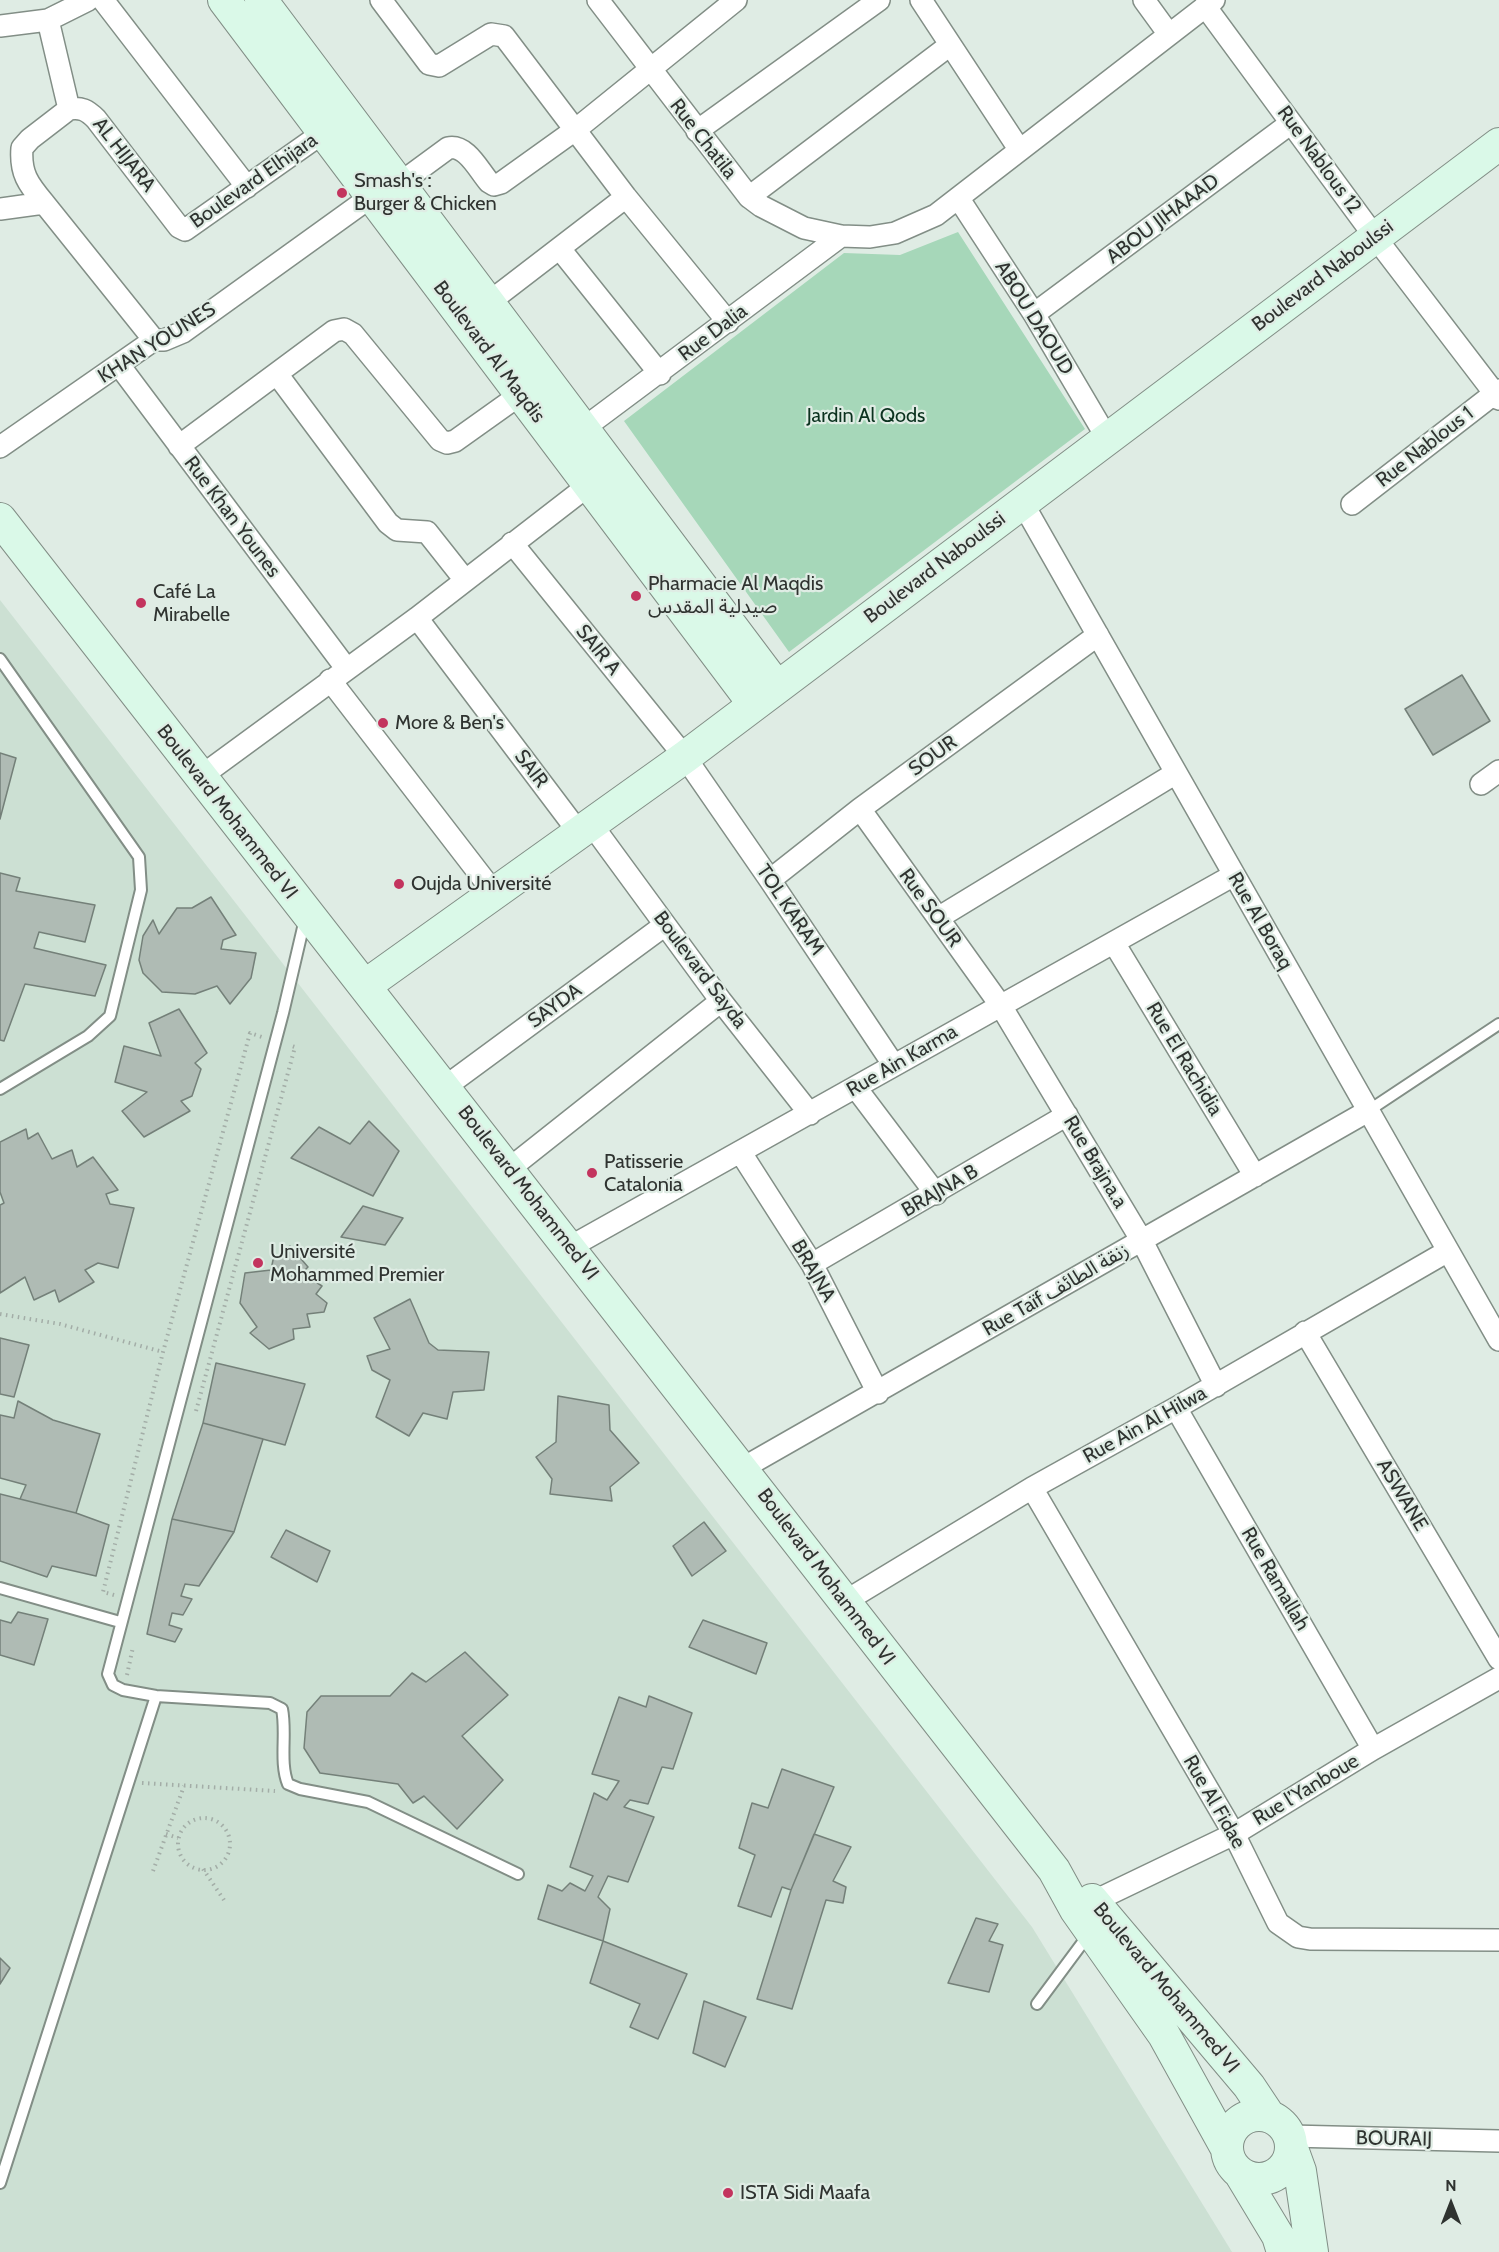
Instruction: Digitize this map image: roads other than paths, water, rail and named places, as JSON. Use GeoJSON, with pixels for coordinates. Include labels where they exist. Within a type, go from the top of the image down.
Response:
{"type":"FeatureCollection","features":[{"type":"Feature","properties":{"kind":"street"},"geometry":{"type":"LineString","coordinates":[[0,26],[48,20],[88,0]]}},
{"type":"Feature","properties":{"kind":"street"},"geometry":{"type":"LineString","coordinates":[[103,0],[247,187]]}},
{"type":"Feature","properties":{"kind":"street","name":"Boulevard Al Maqdis"},"geometry":{"type":"LineString","coordinates":[[224,0],[324,132],[385,190],[488,303],[613,466],[765,696]]}},
{"type":"Feature","properties":{"kind":"street","name":"Boulevard Al Maqdis"},"geometry":{"type":"LineString","coordinates":[[261,0],[521,394],[588,485],[765,696]]}},
{"type":"Feature","properties":{"kind":"street"},"geometry":{"type":"LineString","coordinates":[[381,0],[433,67],[439,66],[491,34],[504,36],[626,197],[728,322]]}},
{"type":"Feature","properties":{"kind":"street","name":"Rue Chatila"},"geometry":{"type":"LineString","coordinates":[[598,0],[650,71],[749,197],[804,228],[841,236],[882,236],[906,230],[959,200],[1019,149],[1210,3]]}},
{"type":"Feature","properties":{"kind":"street"},"geometry":{"type":"LineString","coordinates":[[697,131],[879,0]]}},
{"type":"Feature","properties":{"kind":"street"},"geometry":{"type":"LineString","coordinates":[[921,0],[1019,149]]}},
{"type":"Feature","properties":{"kind":"street"},"geometry":{"type":"LineString","coordinates":[[1144,0],[1168,33]]}},
{"type":"Feature","properties":{"kind":"street"},"geometry":{"type":"LineString","coordinates":[[575,130],[650,71],[732,1]]}},
{"type":"Feature","properties":{"kind":"street","name":"Rue Nablous 12"},"geometry":{"type":"LineString","coordinates":[[1210,3],[1292,123],[1375,237],[1497,394]]}},
{"type":"Feature","properties":{"kind":"street","name":"AL HIJARA"},"geometry":{"type":"LineString","coordinates":[[48,20],[69,109],[78,107],[88,111],[96,119],[179,227],[184,230]]}},
{"type":"Feature","properties":{"kind":"street"},"geometry":{"type":"LineString","coordinates":[[749,197],[950,45]]}},
{"type":"Feature","properties":{"kind":"street"},"geometry":{"type":"LineString","coordinates":[[69,109],[30,139],[22,148],[23,173],[27,183],[154,340]]}},
{"type":"Feature","properties":{"kind":"street","name":"ABOU JIHAAAD"},"geometry":{"type":"LineString","coordinates":[[1034,314],[1292,123]]}},
{"type":"Feature","properties":{"kind":"street","name":"KHAN YOUNES"},"geometry":{"type":"LineString","coordinates":[[0,447],[154,340],[164,340],[183,332],[448,148],[455,147],[463,150],[494,185],[501,183],[575,130]]}},
{"type":"Feature","properties":{"kind":"street","name":"Boulevard Elhijara"},"geometry":{"type":"LineString","coordinates":[[184,230],[324,132]]}},
{"type":"Feature","properties":{"kind":"street","name":"Boulevard Naboulssi"},"geometry":{"type":"LineString","coordinates":[[366,985],[684,757],[1499,144]]}},
{"type":"Feature","properties":{"kind":"street"},"geometry":{"type":"LineString","coordinates":[[488,303],[626,197]]}},
{"type":"Feature","properties":{"kind":"street","name":"ABOU DAOUD"},"geometry":{"type":"LineString","coordinates":[[959,200],[1034,314],[1107,438]]}},
{"type":"Feature","properties":{"kind":"street"},"geometry":{"type":"LineString","coordinates":[[0,209],[44,203]]}},
{"type":"Feature","properties":{"kind":"street","name":"Rue Dalia"},"geometry":{"type":"LineString","coordinates":[[584,428],[660,374],[841,236]]}},
{"type":"Feature","properties":{"kind":"street"},"geometry":{"type":"LineString","coordinates":[[560,249],[660,374]]}},
{"type":"Feature","properties":{"kind":"street"},"geometry":{"type":"LineString","coordinates":[[179,446],[334,331],[344,328],[353,334],[440,440],[447,443],[455,441],[521,394]]}},
{"type":"Feature","properties":{"kind":"street","name":"Rue Khan Younes"},"geometry":{"type":"LineString","coordinates":[[119,364],[495,894]]}},
{"type":"Feature","properties":{"kind":"street"},"geometry":{"type":"LineString","coordinates":[[277,374],[388,523],[397,530],[427,532],[465,579]]}},
{"type":"Feature","properties":{"kind":"street","name":"Rue Nablous 1"},"geometry":{"type":"LineString","coordinates":[[1352,504],[1497,394]]}},
{"type":"Feature","properties":{"kind":"street"},"geometry":{"type":"LineString","coordinates":[[200,777],[417,618],[613,466]]}},
{"type":"Feature","properties":{"kind":"street","name":"Rue Al Boraq"},"geometry":{"type":"LineString","coordinates":[[1022,502],[1499,1340]]}},
{"type":"Feature","properties":{"kind":"street","name":"Boulevard Mohammed VI"},"geometry":{"type":"LineString","coordinates":[[0,519],[306,914],[366,985],[743,1468],[844,1602],[1054,1870],[1086,1914],[1164,2035],[1278,2236],[1283,2252]]}},
{"type":"Feature","properties":{"kind":"street","name":"SAIR A"},"geometry":{"type":"LineString","coordinates":[[512,543],[684,757]]}},
{"type":"Feature","properties":{"kind":"street","name":"SAIR"},"geometry":{"type":"LineString","coordinates":[[417,618],[586,829]]}},
{"type":"Feature","properties":{"kind":"street","name":"SOUR"},"geometry":{"type":"LineString","coordinates":[[770,880],[860,809],[1098,634]]}},
{"type":"Feature","properties":{"kind":"street","name":"TOL KARAM"},"geometry":{"type":"LineString","coordinates":[[684,757],[770,880],[893,1064]]}},
{"type":"Feature","properties":{"kind":"street"},"geometry":{"type":"LineString","coordinates":[[1481,784],[1499,771]]}},
{"type":"Feature","properties":{"kind":"street"},"geometry":{"type":"LineString","coordinates":[[938,918],[1176,773]]}},
{"type":"Feature","properties":{"kind":"street","name":"Rue SOUR"},"geometry":{"type":"LineString","coordinates":[[860,809],[1001,1006]]}},
{"type":"Feature","properties":{"kind":"street","name":"Boulevard Sayda"},"geometry":{"type":"LineString","coordinates":[[586,829],[665,925],[721,1001],[810,1114]]}},
{"type":"Feature","properties":{"kind":"street","name":"Rue Ain Karma"},"geometry":{"type":"LineString","coordinates":[[570,1247],[1234,875]]}},
{"type":"Feature","properties":{"kind":"street","name":"SAYDA"},"geometry":{"type":"LineString","coordinates":[[445,1087],[665,925]]}},
{"type":"Feature","properties":{"kind":"street","name":"Rue El Rachidia"},"geometry":{"type":"LineString","coordinates":[[1114,943],[1255,1176]]}},
{"type":"Feature","properties":{"kind":"street"},"geometry":{"type":"LineString","coordinates":[[509,1169],[721,1001]]}},
{"type":"Feature","properties":{"kind":"street","name":"Rue Brajna.a"},"geometry":{"type":"LineString","coordinates":[[1001,1006],[1142,1241],[1216,1386]]}},
{"type":"Feature","properties":{"kind":"street"},"geometry":{"type":"LineString","coordinates":[[856,1088],[936,1194]]}},
{"type":"Feature","properties":{"kind":"street","name":"Rue Taïf زنقة الطائف"},"geometry":{"type":"LineString","coordinates":[[743,1468],[1368,1111]]}},
{"type":"Feature","properties":{"kind":"street","name":"BRAJNA B"},"geometry":{"type":"LineString","coordinates":[[812,1264],[936,1194],[1067,1115]]}},
{"type":"Feature","properties":{"kind":"street","name":"BRAJNA"},"geometry":{"type":"LineString","coordinates":[[741,1153],[812,1264],[878,1392]]}},
{"type":"Feature","properties":{"kind":"street","name":"Rue Ain Al Hilwa"},"geometry":{"type":"LineString","coordinates":[[844,1602],[1032,1488],[1216,1386],[1305,1332],[1448,1251]]}},
{"type":"Feature","properties":{"kind":"street","name":"ASWANE"},"geometry":{"type":"LineString","coordinates":[[1305,1332],[1499,1659]]}},
{"type":"Feature","properties":{"kind":"street","name":"Rue Ramallah"},"geometry":{"type":"LineString","coordinates":[[1176,1408],[1373,1749]]}},
{"type":"Feature","properties":{"kind":"street","name":"Rue Al Fidae"},"geometry":{"type":"LineString","coordinates":[[1032,1488],[1234,1834],[1278,1923],[1298,1937],[1499,1940]]}},
{"type":"Feature","properties":{"kind":"street","name":"Rue l’Yanboue"},"geometry":{"type":"LineString","coordinates":[[1086,1914],[1234,1834],[1373,1749],[1499,1678]]}},
{"type":"Feature","properties":{"kind":"street","name":"Boulevard Mohammed VI"},"geometry":{"type":"LineString","coordinates":[[1086,1914],[1249,2086],[1283,2133],[1300,2171],[1312,2252]]}},
{"type":"Feature","properties":{"kind":"street"},"geometry":{"type":"LineString","coordinates":[[1258,2114],[1283,2133],[1290,2157],[1278,2173],[1259,2179],[1233,2160],[1232,2127],[1239,2120],[1258,2114]]}},
{"type":"Feature","properties":{"kind":"street","name":"BOURAIJ"},"geometry":{"type":"LineString","coordinates":[[1283,2133],[1499,2141]]}},
{"type":"Feature","properties":{"kind":"lane"},"geometry":{"type":"LineString","coordinates":[[0,659],[138,857],[141,873],[141,890],[111,1016],[88,1036],[0,1089]]}},
{"type":"Feature","properties":{"kind":"lane"},"geometry":{"type":"LineString","coordinates":[[306,914],[280,1023],[108,1668],[110,1680],[118,1689],[156,1696],[270,1703],[282,1709],[285,1721],[285,1775],[288,1784],[300,1789],[368,1802],[518,1874]]}},
{"type":"Feature","properties":{"kind":"lane"},"geometry":{"type":"LineString","coordinates":[[1368,1111],[1499,1024]]}},
{"type":"Feature","properties":{"kind":"lane"},"geometry":{"type":"LineString","coordinates":[[0,1588],[120,1622]]}},
{"type":"Feature","properties":{"kind":"lane"},"geometry":{"type":"LineString","coordinates":[[0,2183],[156,1696]]}},
{"type":"Feature","properties":{"kind":"lane"},"geometry":{"type":"LineString","coordinates":[[1037,2004],[1086,1914]]}},
{"type":"Feature","properties":{"kind":"place","name":"Smash's : Burger & Chicken"},"geometry":{"type":"Point","coordinates":[342,193]}},
{"type":"Feature","properties":{"kind":"place","name":"Pharmacie Al Maqdis صيدلية المقدس"},"geometry":{"type":"Point","coordinates":[636,596]}},
{"type":"Feature","properties":{"kind":"place","name":"Café La Mirabelle"},"geometry":{"type":"Point","coordinates":[141,603]}},
{"type":"Feature","properties":{"kind":"place","name":"More & Ben's"},"geometry":{"type":"Point","coordinates":[383,723]}},
{"type":"Feature","properties":{"kind":"place","name":"Oujda Université"},"geometry":{"type":"Point","coordinates":[399,884]}},
{"type":"Feature","properties":{"kind":"place","name":"Patisserie Catalonia"},"geometry":{"type":"Point","coordinates":[592,1173]}},
{"type":"Feature","properties":{"kind":"place","name":"Université Mohammed Premier"},"geometry":{"type":"Point","coordinates":[258,1263]}},
{"type":"Feature","properties":{"kind":"place","name":"ISTA Sidi Maafa"},"geometry":{"type":"Point","coordinates":[728,2193]}},
{"type":"Feature","properties":{"kind":"park label","name":"Jardin Al Qods"},"geometry":{"type":"Point","coordinates":[866,416]}}]}
